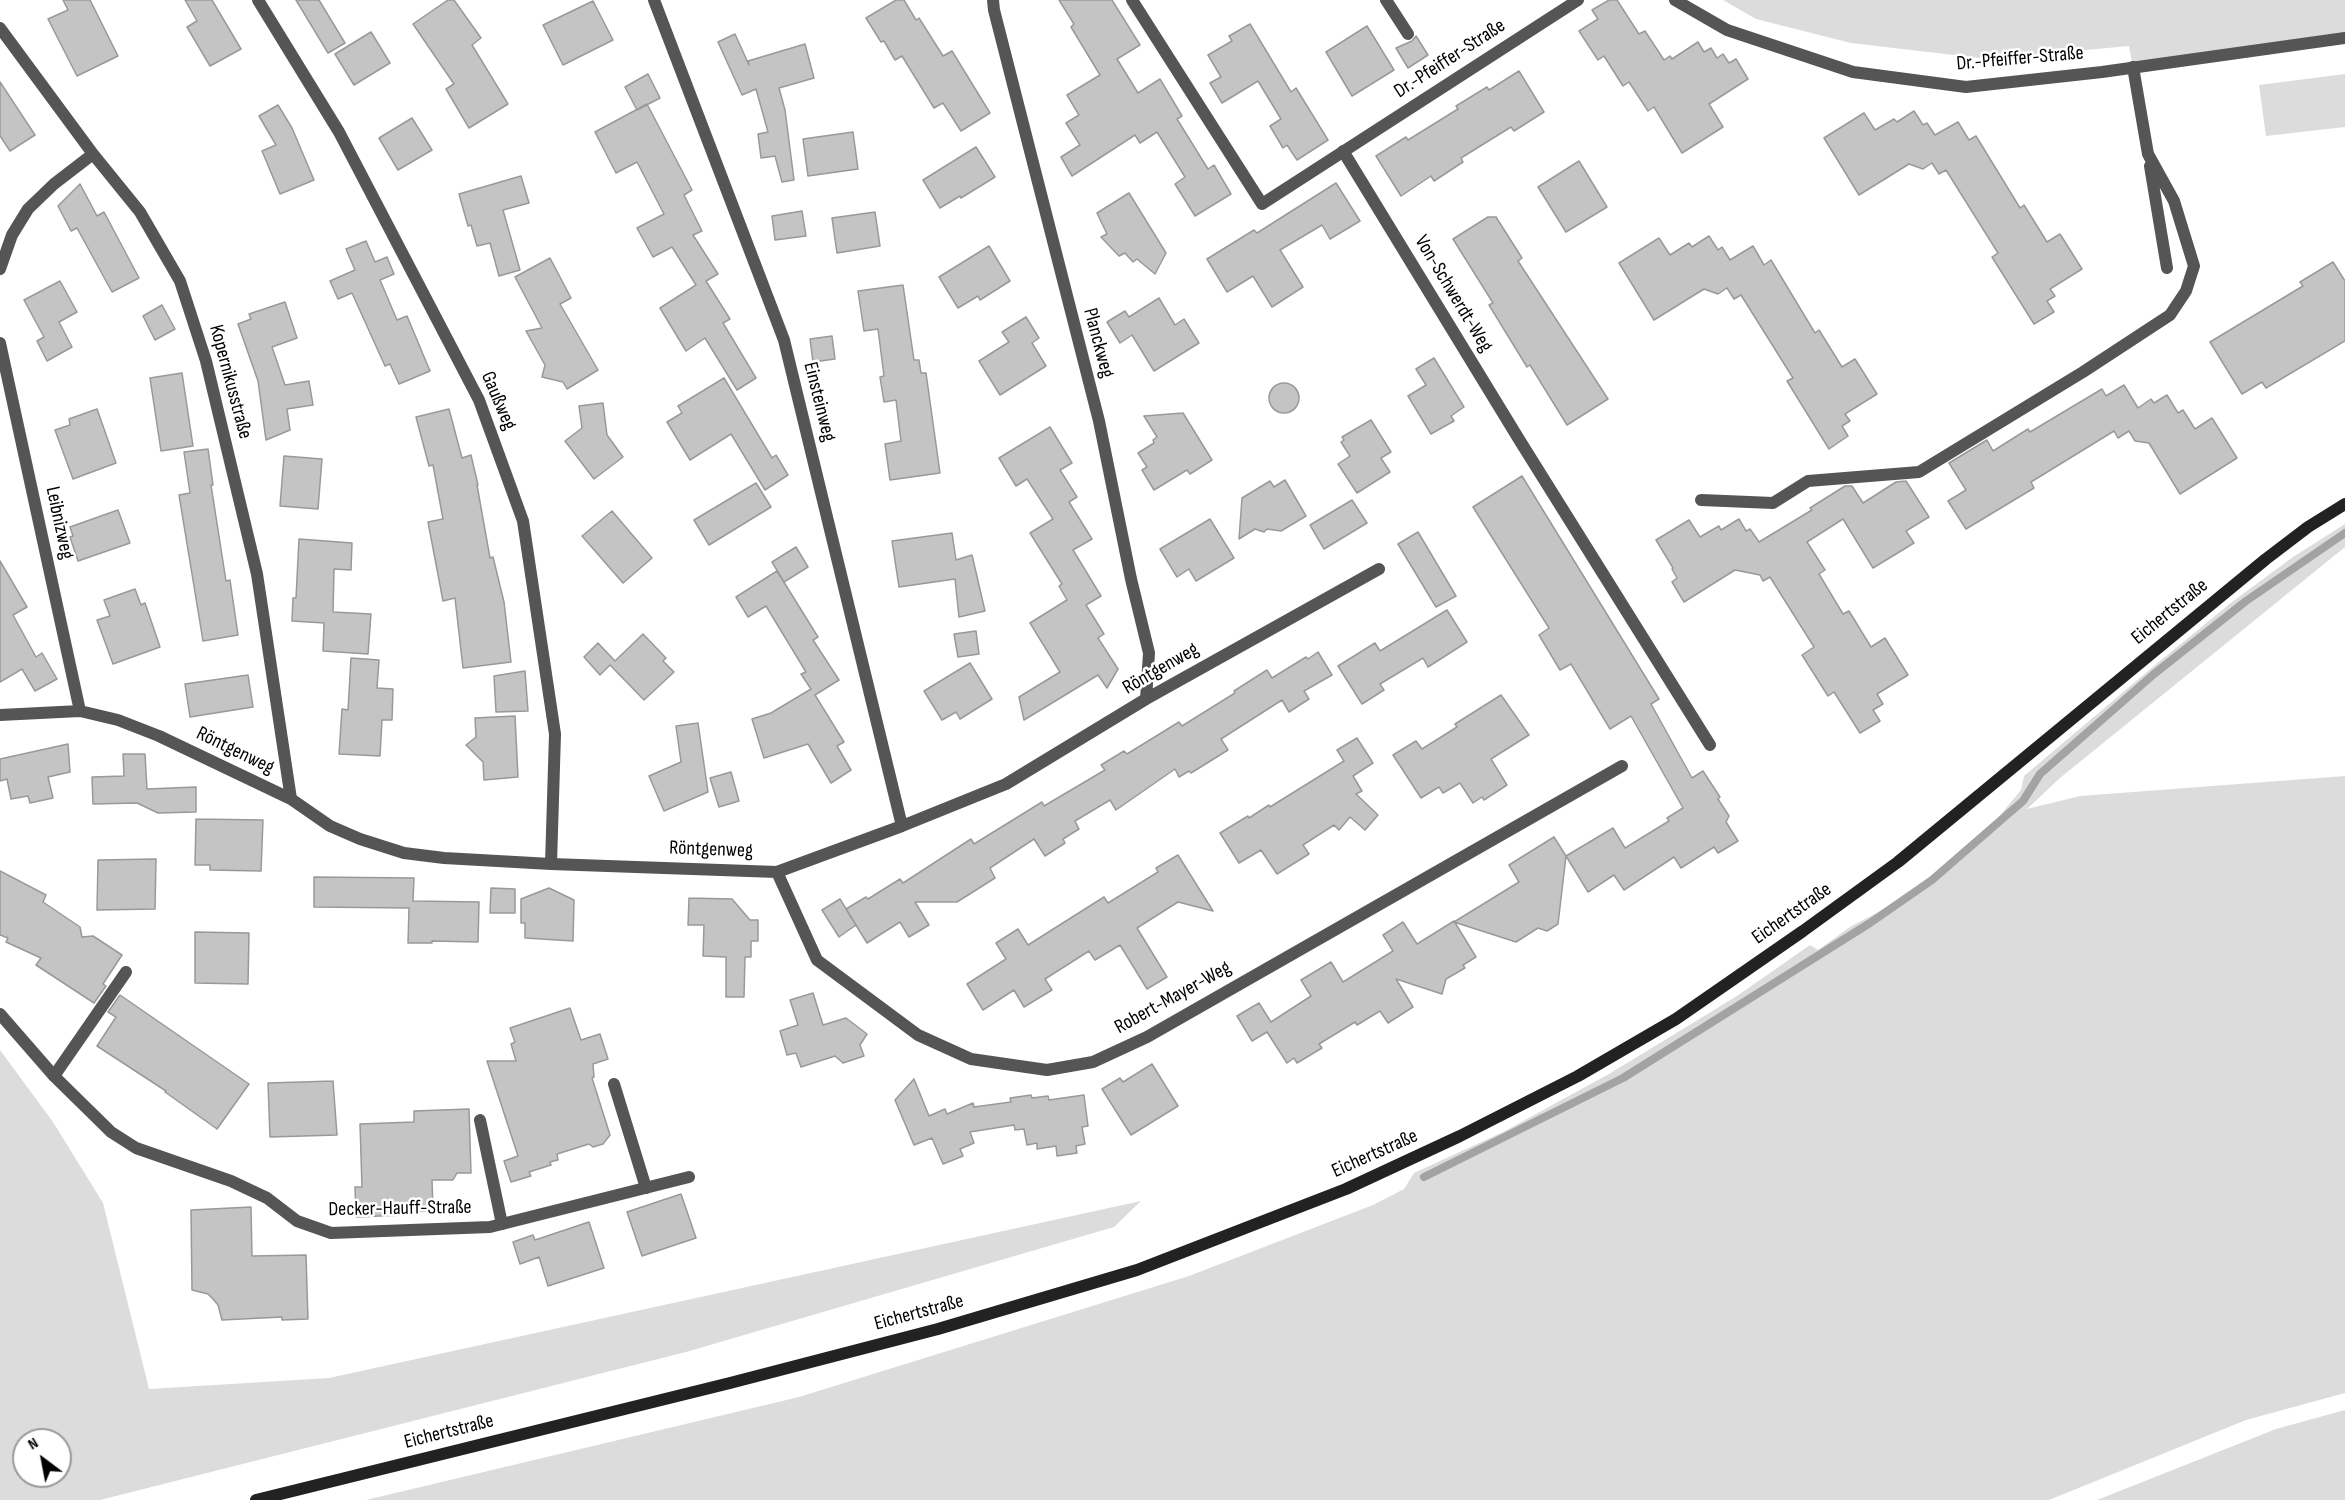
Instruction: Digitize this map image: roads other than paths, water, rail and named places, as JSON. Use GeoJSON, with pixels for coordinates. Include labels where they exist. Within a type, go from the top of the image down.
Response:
{"type":"FeatureCollection","features":[{"type":"Feature","properties":{"kind":"street","name":"Gaußweg"},"geometry":{"type":"LineString","coordinates":[[258,0],[339,132],[475,392],[523,521],[555,734],[551,864]]}},
{"type":"Feature","properties":{"kind":"street","name":"Einsteinweg"},"geometry":{"type":"LineString","coordinates":[[654,0],[784,340],[902,826]]}},
{"type":"Feature","properties":{"kind":"street","name":"Planckweg"},"geometry":{"type":"LineString","coordinates":[[993,0],[1099,421],[1131,579],[1149,653],[1146,699]]}},
{"type":"Feature","properties":{"kind":"street"},"geometry":{"type":"LineString","coordinates":[[1132,0],[1262,204],[1343,151]]}},
{"type":"Feature","properties":{"kind":"street"},"geometry":{"type":"LineString","coordinates":[[1386,0],[1408,34]]}},
{"type":"Feature","properties":{"kind":"street","name":"Dr.-Pfeiffer-Straße"},"geometry":{"type":"LineString","coordinates":[[1343,151],[1578,0]]}},
{"type":"Feature","properties":{"kind":"street","name":"Dr.-Pfeiffer-Straße"},"geometry":{"type":"LineString","coordinates":[[1675,0],[1727,30],[1853,72],[1966,87],[2345,38]]}},
{"type":"Feature","properties":{"kind":"street","name":"Kopernikusstraße"},"geometry":{"type":"LineString","coordinates":[[0,28],[93,154],[140,212],[180,281],[206,361],[257,574],[291,799]]}},
{"type":"Feature","properties":{"kind":"street"},"geometry":{"type":"LineString","coordinates":[[2133,67],[2167,268]]}},
{"type":"Feature","properties":{"kind":"street","name":"Von-Schwerdt-Weg"},"geometry":{"type":"LineString","coordinates":[[1343,151],[1520,441],[1710,745]]}},
{"type":"Feature","properties":{"kind":"street"},"geometry":{"type":"LineString","coordinates":[[0,269],[12,235],[28,209],[54,184],[93,154]]}},
{"type":"Feature","properties":{"kind":"street"},"geometry":{"type":"LineString","coordinates":[[1701,500],[1773,503],[1808,481],[1918,472],[2083,372],[2170,315],[2186,291],[2194,266],[2174,201],[2148,154]]}},
{"type":"Feature","properties":{"kind":"street","name":"Leibnizweg"},"geometry":{"type":"LineString","coordinates":[[0,344],[80,711]]}},
{"type":"Feature","properties":{"kind":"street","name":"Eichertstraße"},"geometry":{"type":"LineString","coordinates":[[256,1500],[938,1329],[1137,1270],[1346,1190],[1460,1136],[1578,1076],[1676,1019],[1803,931],[1898,862],[2266,559],[2308,527],[2345,504]]}},
{"type":"Feature","properties":{"kind":"street","name":"Röntgenweg"},"geometry":{"type":"LineString","coordinates":[[0,715],[80,711],[118,720],[159,736],[291,799],[330,826],[360,839],[404,853],[444,858],[551,864],[777,872],[902,826],[1006,784],[1146,699],[1378,569]]}},
{"type":"Feature","properties":{"kind":"street","name":"Robert-Mayer-Weg"},"geometry":{"type":"LineString","coordinates":[[777,872],[817,960],[918,1035],[971,1059],[1047,1070],[1093,1062],[1147,1037],[1622,766]]}},
{"type":"Feature","properties":{"kind":"street"},"geometry":{"type":"LineString","coordinates":[[54,1076],[126,972]]}},
{"type":"Feature","properties":{"kind":"street","name":"Decker-Hauff-Straße"},"geometry":{"type":"LineString","coordinates":[[0,1014],[54,1076],[111,1132],[135,1148],[231,1181],[267,1198],[297,1221],[331,1233],[490,1227],[689,1177]]}},
{"type":"Feature","properties":{"kind":"street"},"geometry":{"type":"LineString","coordinates":[[614,1084],[646,1188]]}},
{"type":"Feature","properties":{"kind":"street"},"geometry":{"type":"LineString","coordinates":[[480,1120],[502,1224]]}},
{"type":"Feature","properties":{"kind":"waterway"},"geometry":{"type":"LineString","coordinates":[[1424,1177],[1623,1078],[1870,923],[1932,880],[2023,801],[2040,774],[2154,674],[2246,601],[2345,533]]}}]}
